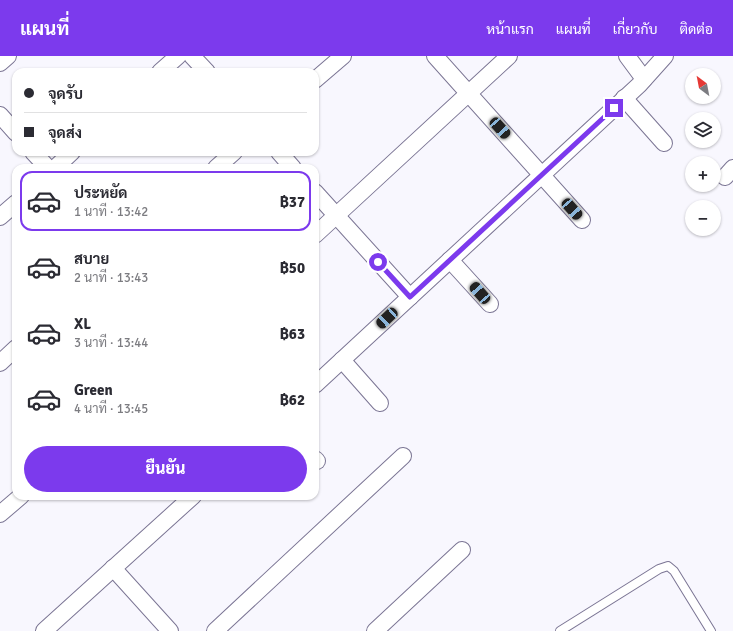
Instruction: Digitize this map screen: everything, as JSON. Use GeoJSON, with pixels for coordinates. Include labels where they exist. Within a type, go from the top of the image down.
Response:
{"type":"FeatureCollection","features":[{"type":"Feature","properties":{"kind":"street"},"geometry":{"type":"LineString","coordinates":[[0,63],[8,56]]}},
{"type":"Feature","properties":{"kind":"street"},"geometry":{"type":"LineString","coordinates":[[164,68],[178,56]]}},
{"type":"Feature","properties":{"kind":"street"},"geometry":{"type":"LineString","coordinates":[[192,56],[203,68]]}},
{"type":"Feature","properties":{"kind":"street"},"geometry":{"type":"LineString","coordinates":[[319,77],[343,56]]}},
{"type":"Feature","properties":{"kind":"street"},"geometry":{"type":"LineString","coordinates":[[435,56],[582,220]]}},
{"type":"Feature","properties":{"kind":"street"},"geometry":{"type":"LineString","coordinates":[[319,231],[509,56]]}},
{"type":"Feature","properties":{"kind":"street"},"geometry":{"type":"LineString","coordinates":[[627,56],[644,79]]}},
{"type":"Feature","properties":{"kind":"street"},"geometry":{"type":"LineString","coordinates":[[319,381],[624,98],[665,56]]}},
{"type":"Feature","properties":{"kind":"street"},"geometry":{"type":"LineString","coordinates":[[624,98],[664,143]]}},
{"type":"Feature","properties":{"kind":"street"},"geometry":{"type":"LineString","coordinates":[[0,116],[12,129]]}},
{"type":"Feature","properties":{"kind":"street"},"geometry":{"type":"LineString","coordinates":[[37,156],[44,164]]}},
{"type":"Feature","properties":{"kind":"street"},"geometry":{"type":"LineString","coordinates":[[59,164],[68,156]]}},
{"type":"Feature","properties":{"kind":"street"},"geometry":{"type":"LineString","coordinates":[[220,164],[230,156]]}},
{"type":"Feature","properties":{"kind":"street"},"geometry":{"type":"LineString","coordinates":[[282,156],[290,164]]}},
{"type":"Feature","properties":{"kind":"street"},"geometry":{"type":"LineString","coordinates":[[319,197],[410,297]]}},
{"type":"Feature","properties":{"kind":"street"},"geometry":{"type":"LineString","coordinates":[[0,217],[12,206]]}},
{"type":"Feature","properties":{"kind":"street"},"geometry":{"type":"LineString","coordinates":[[450,260],[490,304]]}},
{"type":"Feature","properties":{"kind":"street"},"geometry":{"type":"LineString","coordinates":[[0,363],[12,352]]}},
{"type":"Feature","properties":{"kind":"street"},"geometry":{"type":"LineString","coordinates":[[342,360],[380,403]]}},
{"type":"Feature","properties":{"kind":"street"},"geometry":{"type":"LineString","coordinates":[[215,631],[403,456]]}},
{"type":"Feature","properties":{"kind":"street"},"geometry":{"type":"LineString","coordinates":[[0,514],[16,500]]}},
{"type":"Feature","properties":{"kind":"street"},"geometry":{"type":"LineString","coordinates":[[44,631],[189,500]]}},
{"type":"Feature","properties":{"kind":"street"},"geometry":{"type":"LineString","coordinates":[[375,631],[462,550]]}},
{"type":"Feature","properties":{"kind":"street"},"geometry":{"type":"LineString","coordinates":[[113,568],[170,631]]}},
{"type":"Feature","properties":{"kind":"lane"},"geometry":{"type":"LineString","coordinates":[[560,631],[659,569],[668,566],[674,571],[711,631]]}},
{"type":"Feature","properties":{"kind":"route"},"geometry":{"type":"LineString","coordinates":[[378,262],[410,297],[614,108]]}}]}
